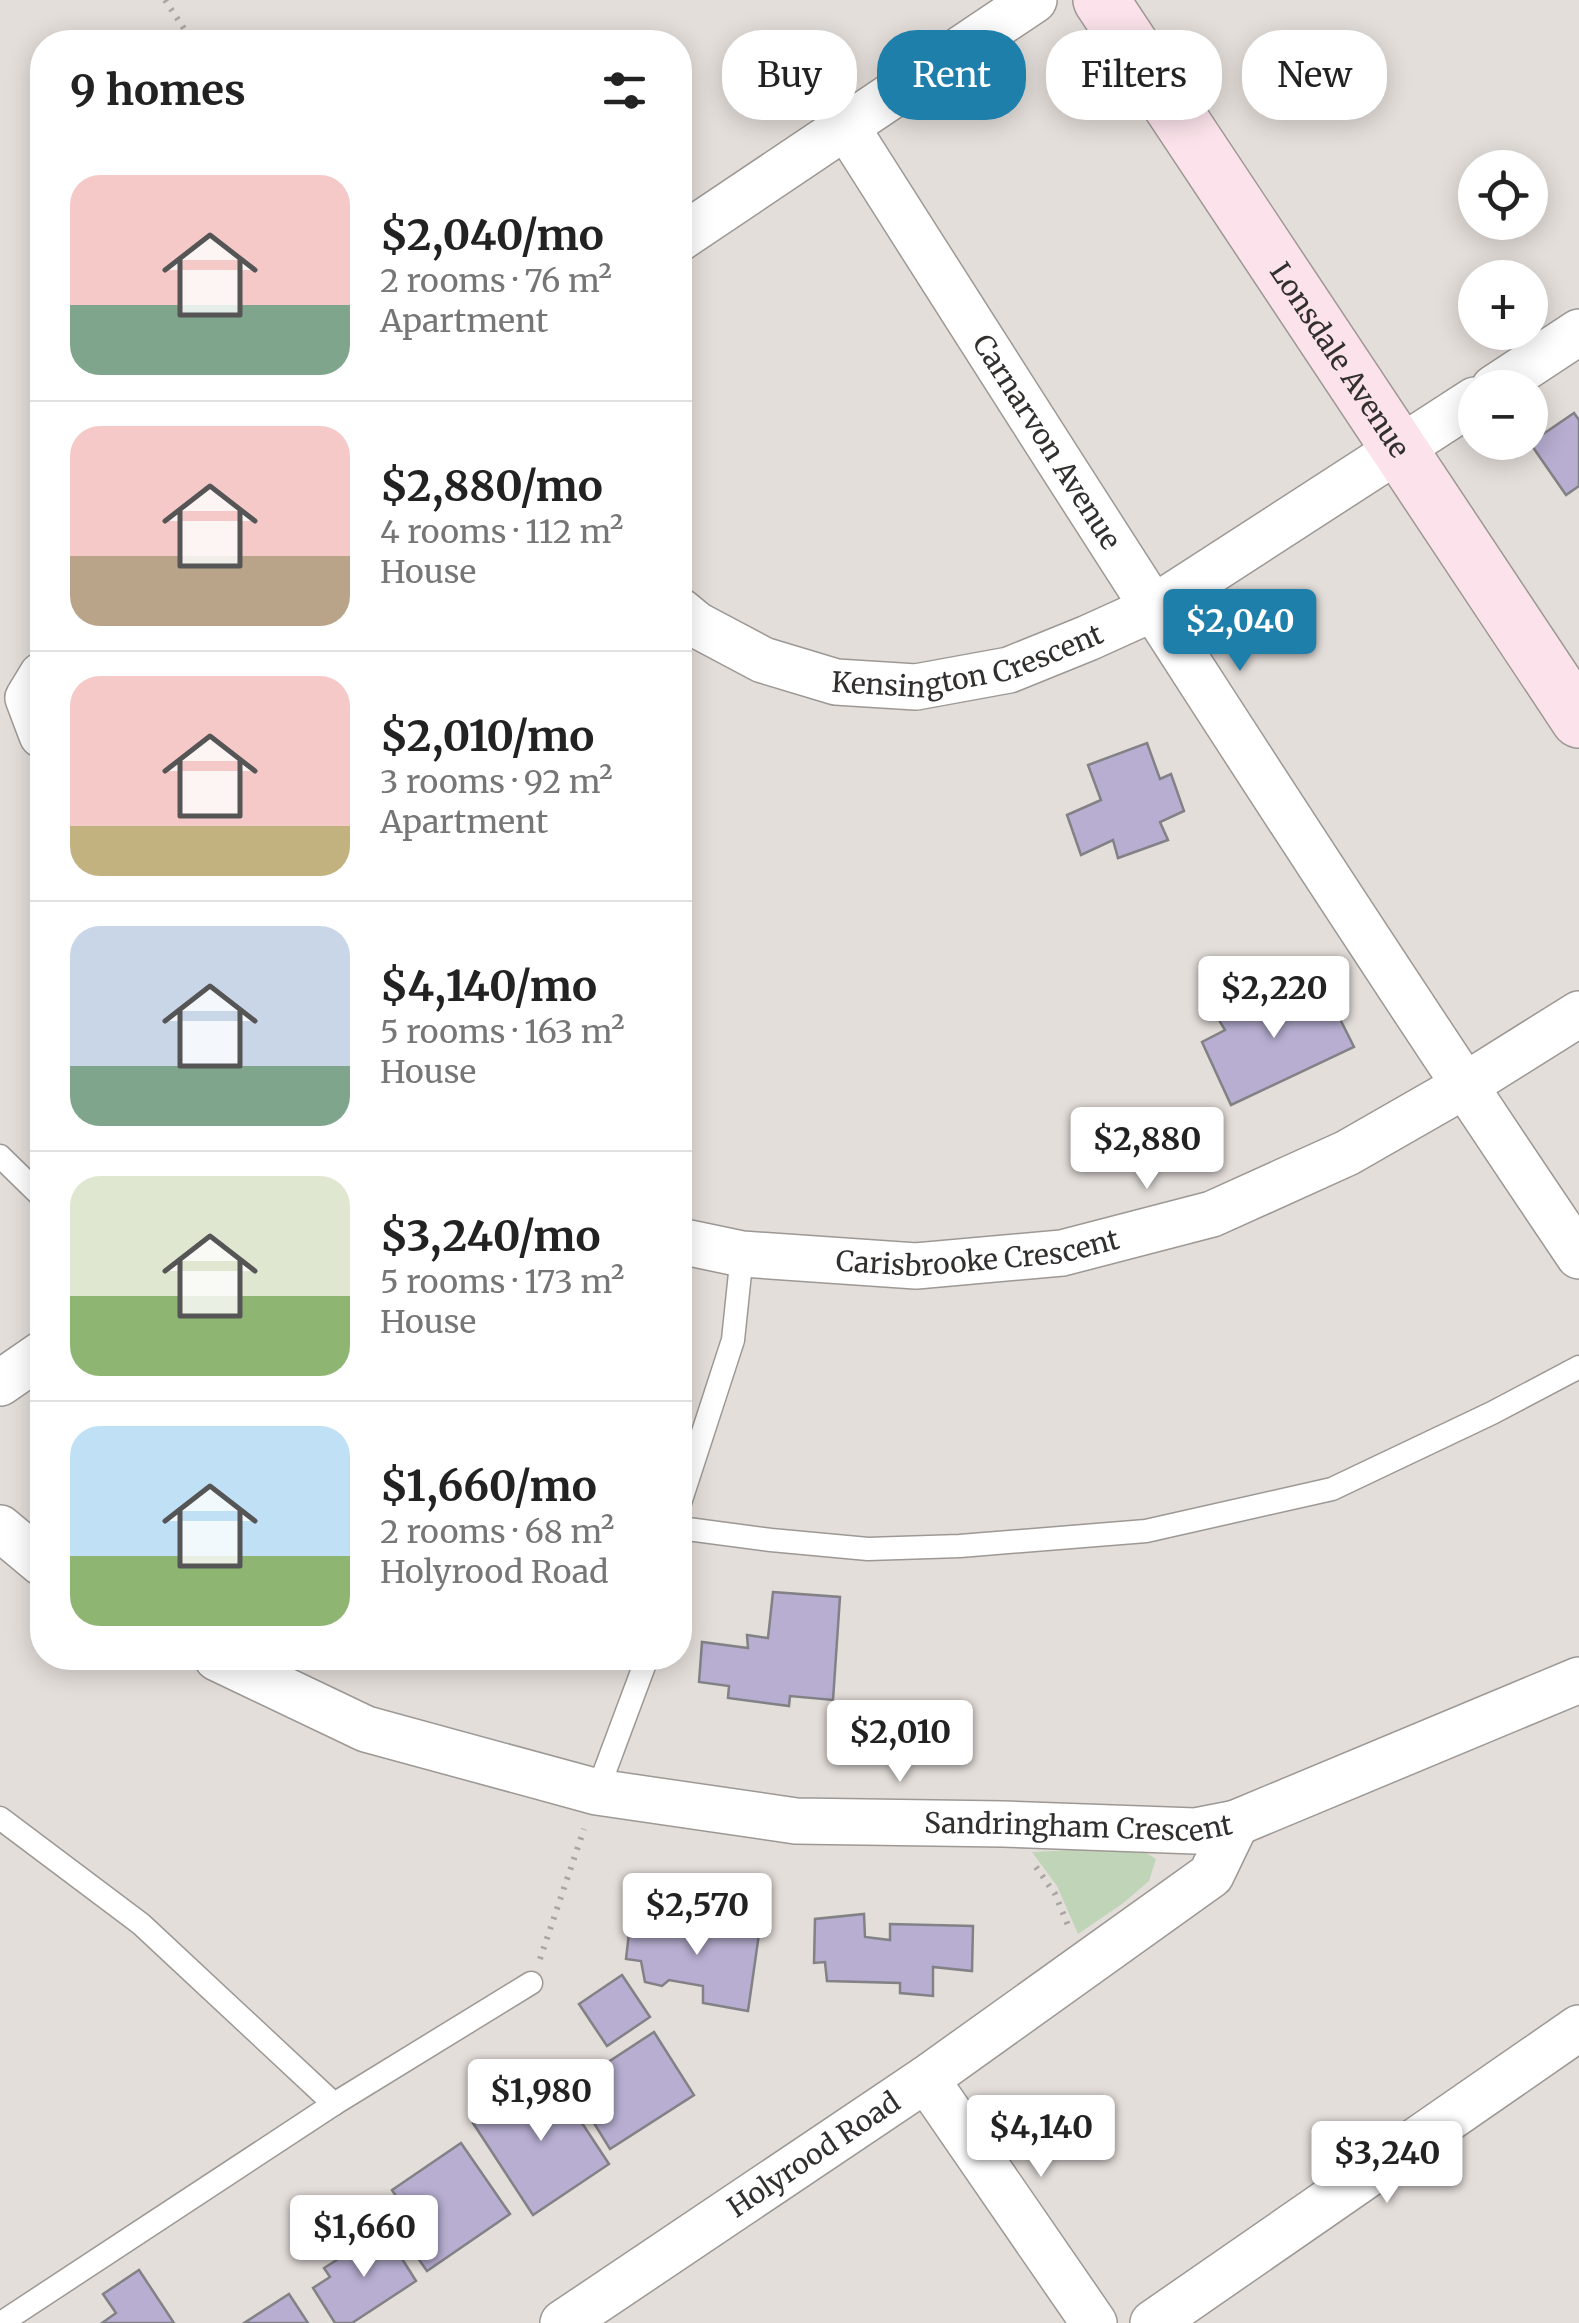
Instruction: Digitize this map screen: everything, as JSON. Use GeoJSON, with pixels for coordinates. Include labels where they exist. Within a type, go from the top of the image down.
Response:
{"type":"FeatureCollection","features":[{"type":"Feature","properties":{"kind":"street"},"geometry":{"type":"LineString","coordinates":[[692,230],[1034,0]]}},
{"type":"Feature","properties":{"kind":"street","name":"Lonsdale Avenue"},"geometry":{"type":"LineString","coordinates":[[1101,0],[1579,720]]}},
{"type":"Feature","properties":{"kind":"street","name":"Carnarvon Avenue"},"geometry":{"type":"LineString","coordinates":[[847,128],[1152,608],[1579,1256]]}},
{"type":"Feature","properties":{"kind":"street"},"geometry":{"type":"LineString","coordinates":[[1521,370],[1579,332]]}},
{"type":"Feature","properties":{"kind":"street","name":"Kensington Crescent"},"geometry":{"type":"LineString","coordinates":[[692,621],[764,660],[836,682],[916,687],[1009,670],[1152,608],[1458,411]]}},
{"type":"Feature","properties":{"kind":"street","name":"Carisbrooke Crescent"},"geometry":{"type":"LineString","coordinates":[[692,1244],[742,1254],[916,1266],[1062,1253],[1212,1214],[1348,1153],[1579,1014]]}},
{"type":"Feature","properties":{"kind":"street"},"geometry":{"type":"LineString","coordinates":[[0,1383],[30,1362]]}},
{"type":"Feature","properties":{"kind":"street"},"geometry":{"type":"LineString","coordinates":[[0,1528],[30,1553]]}},
{"type":"Feature","properties":{"kind":"street","name":"Sandringham Crescent"},"geometry":{"type":"LineString","coordinates":[[241,1670],[366,1729],[596,1792],[796,1821],[1195,1831],[1236,1823],[1579,1680]]}},
{"type":"Feature","properties":{"kind":"street","name":"Holyrood Road"},"geometry":{"type":"LineString","coordinates":[[564,2323],[926,2079],[1210,1875],[1236,1823]]}},
{"type":"Feature","properties":{"kind":"street"},"geometry":{"type":"LineString","coordinates":[[1153,2323],[1579,2028]]}},
{"type":"Feature","properties":{"kind":"street"},"geometry":{"type":"LineString","coordinates":[[926,2079],[1094,2323]]}},
{"type":"Feature","properties":{"kind":"lane"},"geometry":{"type":"LineString","coordinates":[[0,1156],[30,1185]]}},
{"type":"Feature","properties":{"kind":"lane"},"geometry":{"type":"LineString","coordinates":[[692,1467],[733,1340],[742,1254]]}},
{"type":"Feature","properties":{"kind":"lane"},"geometry":{"type":"LineString","coordinates":[[692,1530],[868,1549],[1146,1531],[1332,1488],[1492,1413],[1579,1367]]}},
{"type":"Feature","properties":{"kind":"lane"},"geometry":{"type":"LineString","coordinates":[[596,1792],[642,1670]]}},
{"type":"Feature","properties":{"kind":"lane"},"geometry":{"type":"LineString","coordinates":[[0,1818],[141,1924],[334,2104]]}},
{"type":"Feature","properties":{"kind":"lane"},"geometry":{"type":"LineString","coordinates":[[1,2323],[334,2104],[531,1984]]}},
{"type":"Feature","properties":{"kind":"path"},"geometry":{"type":"LineString","coordinates":[[165,0],[186,30]]}},
{"type":"Feature","properties":{"kind":"path"},"geometry":{"type":"LineString","coordinates":[[531,1984],[596,1792]]}},
{"type":"Feature","properties":{"kind":"path"},"geometry":{"type":"LineString","coordinates":[[1003,1824],[1055,1894],[1072,1932],[1076,1971]]}},
{"type":"Feature","properties":{"kind":"green space"},"geometry":{"type":"Polygon","coordinates":[[[1137,1847],[1156,1859],[1149,1881],[1078,1934],[1057,1886],[1032,1852],[1137,1847]]]}},
{"type":"Feature","properties":{"kind":"building"},"geometry":{"type":"Polygon","coordinates":[[[1574,413],[1579,420],[1579,486],[1566,495],[1542,460],[1548,460],[1548,431],[1574,413]]]}},
{"type":"Feature","properties":{"kind":"building"},"geometry":{"type":"Polygon","coordinates":[[[1147,743],[1160,779],[1171,774],[1184,811],[1160,822],[1168,840],[1118,858],[1113,840],[1081,855],[1067,815],[1101,800],[1088,765],[1147,743]]]}},
{"type":"Feature","properties":{"kind":"building"},"geometry":{"type":"Polygon","coordinates":[[[1323,985],[1354,1047],[1231,1105],[1202,1042],[1225,1030],[1216,1015],[1269,990],[1279,1008],[1323,985]]]}},
{"type":"Feature","properties":{"kind":"building"},"geometry":{"type":"Polygon","coordinates":[[[773,1592],[840,1597],[833,1700],[790,1696],[789,1706],[728,1698],[729,1686],[699,1682],[702,1642],[748,1648],[747,1635],[768,1638],[773,1592]]]}},
{"type":"Feature","properties":{"kind":"building"},"geometry":{"type":"Polygon","coordinates":[[[652,1914],[759,1934],[748,2011],[703,2003],[703,1986],[669,1980],[662,1986],[645,1982],[641,1961],[626,1959],[630,1924],[650,1928],[652,1914]]]}},
{"type":"Feature","properties":{"kind":"building"},"geometry":{"type":"Polygon","coordinates":[[[864,1914],[865,1937],[890,1940],[890,1924],[973,1926],[972,1971],[933,1967],[933,1996],[900,1993],[900,1983],[827,1981],[825,1962],[814,1963],[815,1919],[864,1914]]]}},
{"type":"Feature","properties":{"kind":"building"},"geometry":{"type":"Polygon","coordinates":[[[622,1975],[650,2017],[607,2046],[579,2004],[622,1975]]]}},
{"type":"Feature","properties":{"kind":"building"},"geometry":{"type":"Polygon","coordinates":[[[654,2032],[694,2095],[610,2149],[584,2107],[600,2097],[587,2076],[654,2032]]]}},
{"type":"Feature","properties":{"kind":"building"},"geometry":{"type":"Polygon","coordinates":[[[549,2073],[609,2164],[533,2215],[473,2123],[549,2073]]]}},
{"type":"Feature","properties":{"kind":"building"},"geometry":{"type":"Polygon","coordinates":[[[461,2143],[510,2214],[427,2271],[399,2231],[413,2222],[392,2190],[461,2143]]]}},
{"type":"Feature","properties":{"kind":"building"},"geometry":{"type":"Polygon","coordinates":[[[384,2230],[416,2281],[352,2323],[335,2323],[313,2288],[330,2277],[324,2268],[384,2230]]]}},
{"type":"Feature","properties":{"kind":"building"},"geometry":{"type":"Polygon","coordinates":[[[139,2270],[174,2323],[102,2323],[116,2313],[103,2294],[139,2270]]]}},
{"type":"Feature","properties":{"kind":"building"},"geometry":{"type":"Polygon","coordinates":[[[289,2294],[308,2323],[244,2323],[289,2294]]]}}]}
